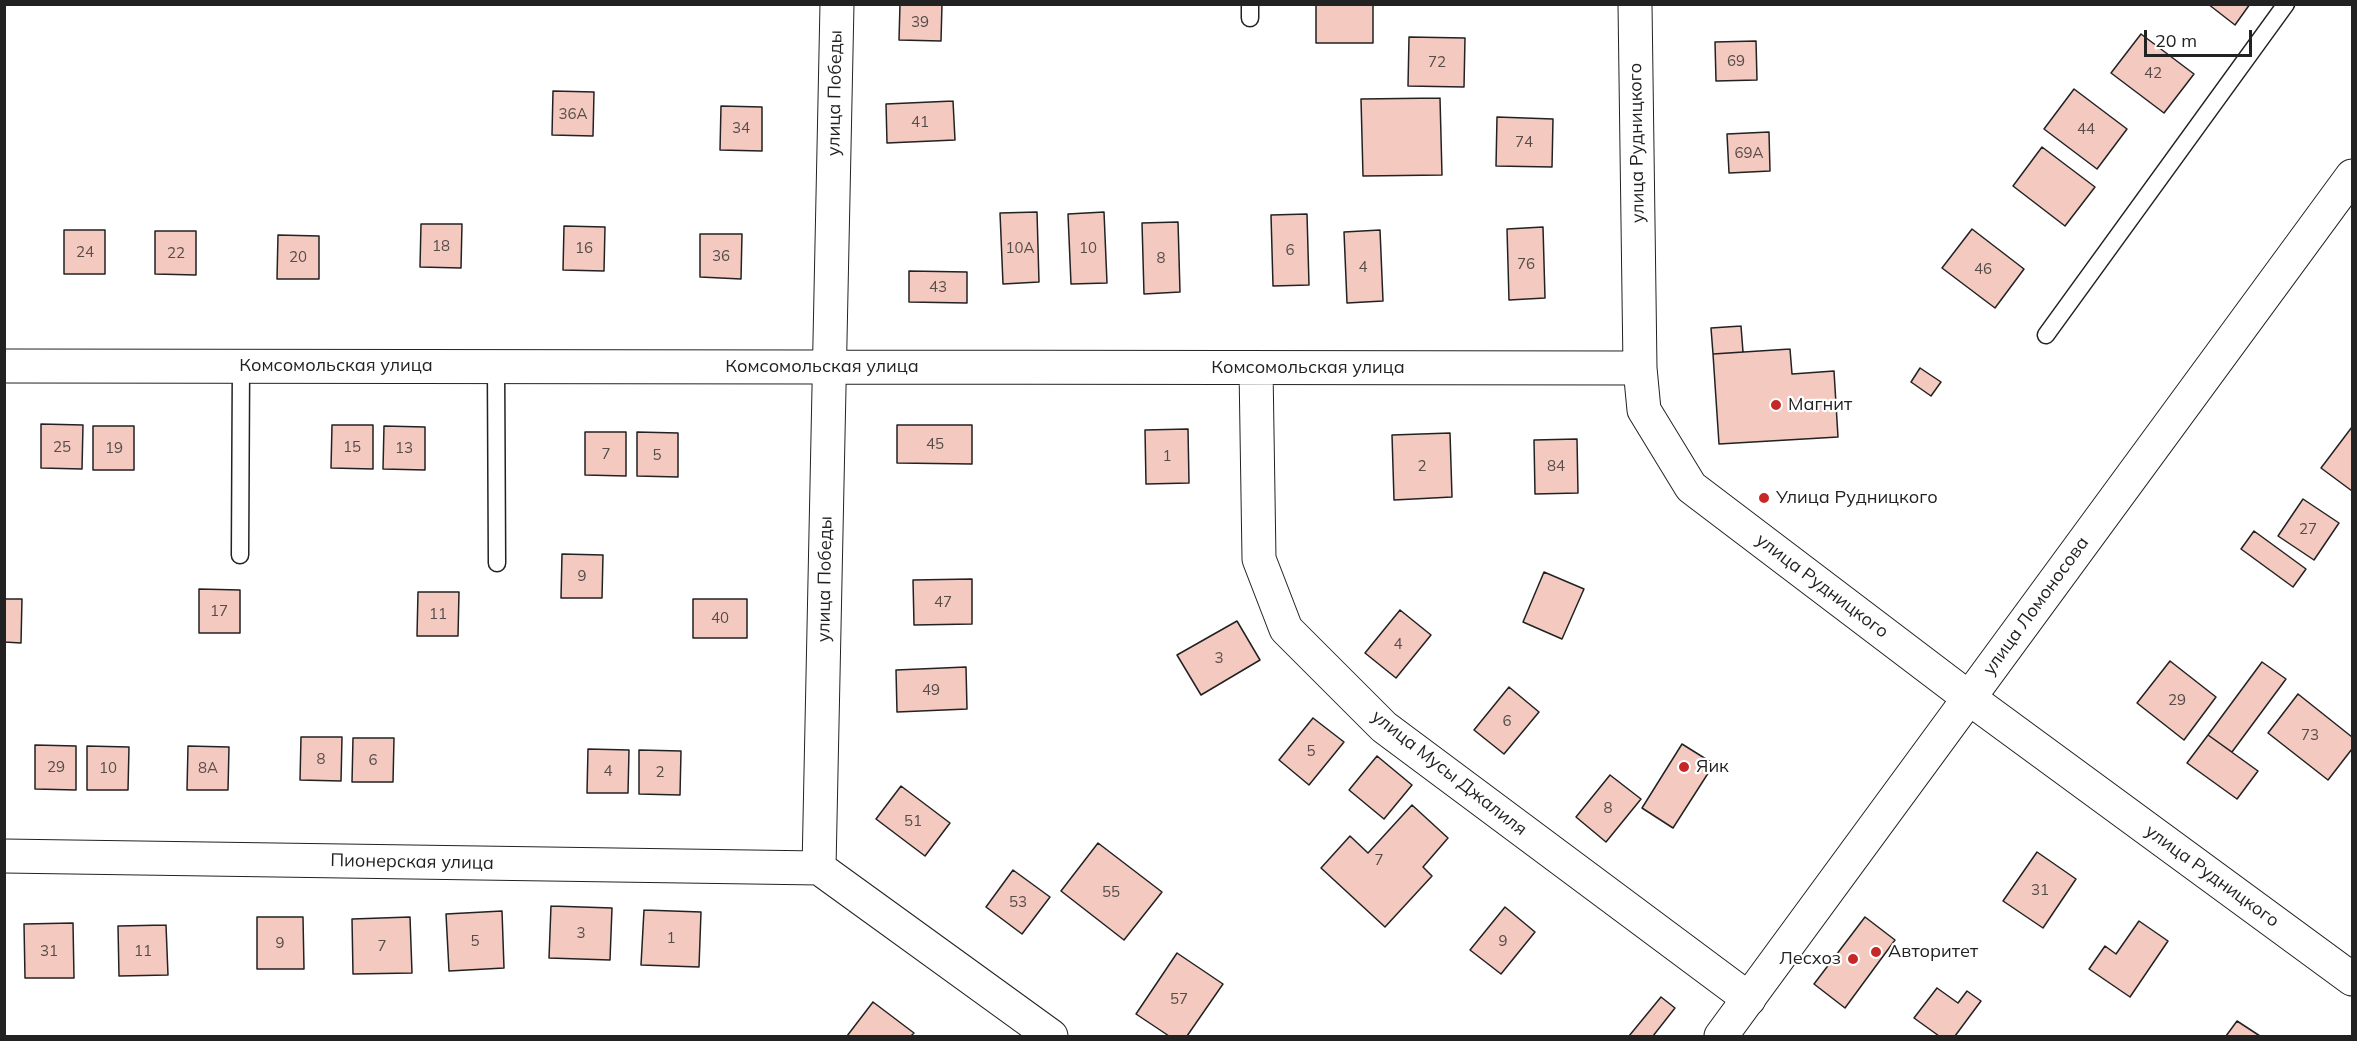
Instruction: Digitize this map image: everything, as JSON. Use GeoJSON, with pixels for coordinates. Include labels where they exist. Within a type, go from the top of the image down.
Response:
{"type":"FeatureCollection","features":[{"type":"Feature","properties":{"kind":"street","name":"улица Победы"},"geometry":{"type":"LineString","coordinates":[[819,868],[837,4]]}},
{"type":"Feature","properties":{"kind":"street","name":"улица Рудницкого"},"geometry":{"type":"LineString","coordinates":[[1635,4],[1640,368],[1644,410],[1691,487],[1969,698],[2352,979]]}},
{"type":"Feature","properties":{"kind":"street","name":"улица Ломоносова"},"geometry":{"type":"LineString","coordinates":[[1721,1036],[2352,176]]}},
{"type":"Feature","properties":{"kind":"street","name":"Комсомольская улица"},"geometry":{"type":"LineString","coordinates":[[4,366],[1640,368]]}},
{"type":"Feature","properties":{"kind":"street","name":"улица Мусы Джалиля"},"geometry":{"type":"LineString","coordinates":[[1256,368],[1259,559],[1286,630],[1384,727],[1749,999]]}},
{"type":"Feature","properties":{"kind":"street","name":"Пионерская улица"},"geometry":{"type":"LineString","coordinates":[[4,856],[819,868]]}},
{"type":"Feature","properties":{"kind":"street"},"geometry":{"type":"LineString","coordinates":[[819,868],[1051,1036]]}},
{"type":"Feature","properties":{"kind":"lane"},"geometry":{"type":"LineString","coordinates":[[2046,335],[2286,4]]}},
{"type":"Feature","properties":{"kind":"lane"},"geometry":{"type":"LineString","coordinates":[[240,555],[241,366]]}},
{"type":"Feature","properties":{"kind":"lane"},"geometry":{"type":"LineString","coordinates":[[496,367],[497,563]]}},
{"type":"Feature","properties":{"kind":"building"},"geometry":{"type":"Polygon","coordinates":[[[900,4],[942,4],[941,41],[899,40],[900,4]]]}},
{"type":"Feature","properties":{"kind":"building"},"geometry":{"type":"Polygon","coordinates":[[[1316,4],[1373,4],[1373,43],[1316,43],[1316,4]]]}},
{"type":"Feature","properties":{"kind":"building"},"geometry":{"type":"Polygon","coordinates":[[[2208,4],[2250,4],[2235,25],[2208,4]]]}},
{"type":"Feature","properties":{"kind":"building"},"geometry":{"type":"Polygon","coordinates":[[[2141,34],[2194,74],[2164,113],[2111,73],[2141,34]]]}},
{"type":"Feature","properties":{"kind":"building"},"geometry":{"type":"Polygon","coordinates":[[[1409,37],[1465,38],[1464,87],[1408,86],[1409,37]]]}},
{"type":"Feature","properties":{"kind":"building"},"geometry":{"type":"Polygon","coordinates":[[[1756,41],[1757,80],[1716,81],[1715,42],[1756,41]]]}},
{"type":"Feature","properties":{"kind":"building"},"geometry":{"type":"Polygon","coordinates":[[[2074,89],[2127,129],[2097,169],[2044,129],[2074,89]]]}},
{"type":"Feature","properties":{"kind":"building"},"geometry":{"type":"Polygon","coordinates":[[[553,91],[594,92],[593,136],[552,135],[553,91]]]}},
{"type":"Feature","properties":{"kind":"building"},"geometry":{"type":"Polygon","coordinates":[[[1440,98],[1442,175],[1363,176],[1361,99],[1440,98]]]}},
{"type":"Feature","properties":{"kind":"building"},"geometry":{"type":"Polygon","coordinates":[[[953,101],[955,140],[887,143],[886,104],[953,101]]]}},
{"type":"Feature","properties":{"kind":"building"},"geometry":{"type":"Polygon","coordinates":[[[721,106],[762,107],[762,151],[720,150],[721,106]]]}},
{"type":"Feature","properties":{"kind":"building"},"geometry":{"type":"Polygon","coordinates":[[[1497,117],[1553,119],[1552,167],[1496,166],[1497,117]]]}},
{"type":"Feature","properties":{"kind":"building"},"geometry":{"type":"Polygon","coordinates":[[[1769,132],[1770,171],[1729,173],[1727,134],[1769,132]]]}},
{"type":"Feature","properties":{"kind":"building"},"geometry":{"type":"Polygon","coordinates":[[[2042,147],[2095,187],[2065,226],[2013,186],[2042,147]]]}},
{"type":"Feature","properties":{"kind":"building"},"geometry":{"type":"Polygon","coordinates":[[[1037,212],[1039,282],[1003,284],[1000,213],[1037,212]]]}},
{"type":"Feature","properties":{"kind":"building"},"geometry":{"type":"Polygon","coordinates":[[[1104,212],[1107,283],[1071,284],[1068,214],[1104,212]]]}},
{"type":"Feature","properties":{"kind":"building"},"geometry":{"type":"Polygon","coordinates":[[[1307,214],[1309,285],[1273,286],[1271,215],[1307,214]]]}},
{"type":"Feature","properties":{"kind":"building"},"geometry":{"type":"Polygon","coordinates":[[[1178,222],[1180,292],[1144,294],[1142,223],[1178,222]]]}},
{"type":"Feature","properties":{"kind":"building"},"geometry":{"type":"Polygon","coordinates":[[[421,224],[462,224],[461,268],[420,267],[421,224]]]}},
{"type":"Feature","properties":{"kind":"building"},"geometry":{"type":"Polygon","coordinates":[[[564,226],[605,227],[604,271],[563,270],[564,226]]]}},
{"type":"Feature","properties":{"kind":"building"},"geometry":{"type":"Polygon","coordinates":[[[1543,227],[1545,298],[1509,300],[1507,229],[1543,227]]]}},
{"type":"Feature","properties":{"kind":"building"},"geometry":{"type":"Polygon","coordinates":[[[1972,229],[2024,269],[1995,308],[1942,268],[1972,229]]]}},
{"type":"Feature","properties":{"kind":"building"},"geometry":{"type":"Polygon","coordinates":[[[64,230],[105,230],[105,274],[64,274],[64,230]]]}},
{"type":"Feature","properties":{"kind":"building"},"geometry":{"type":"Polygon","coordinates":[[[1380,230],[1383,301],[1347,303],[1344,232],[1380,230]]]}},
{"type":"Feature","properties":{"kind":"building"},"geometry":{"type":"Polygon","coordinates":[[[155,231],[196,231],[196,275],[155,274],[155,231]]]}},
{"type":"Feature","properties":{"kind":"building"},"geometry":{"type":"Polygon","coordinates":[[[700,234],[742,234],[741,279],[700,277],[700,234]]]}},
{"type":"Feature","properties":{"kind":"building"},"geometry":{"type":"Polygon","coordinates":[[[278,235],[319,236],[319,279],[277,279],[278,235]]]}},
{"type":"Feature","properties":{"kind":"building"},"geometry":{"type":"Polygon","coordinates":[[[909,271],[967,272],[967,303],[909,302],[909,271]]]}},
{"type":"Feature","properties":{"kind":"building"},"geometry":{"type":"Polygon","coordinates":[[[1741,326],[1743,352],[1713,354],[1711,328],[1741,326]]]}},
{"type":"Feature","properties":{"kind":"building","name":"Магнит"},"geometry":{"type":"Polygon","coordinates":[[[1790,349],[1792,374],[1834,371],[1838,437],[1719,444],[1713,354],[1790,349]]]}},
{"type":"Feature","properties":{"kind":"building"},"geometry":{"type":"Polygon","coordinates":[[[1920,368],[1941,382],[1931,396],[1911,382],[1920,368]]]}},
{"type":"Feature","properties":{"kind":"building"},"geometry":{"type":"Polygon","coordinates":[[[41,424],[83,425],[82,469],[41,468],[41,424]]]}},
{"type":"Feature","properties":{"kind":"building"},"geometry":{"type":"Polygon","coordinates":[[[332,425],[373,425],[373,469],[331,468],[332,425]]]}},
{"type":"Feature","properties":{"kind":"building"},"geometry":{"type":"Polygon","coordinates":[[[897,425],[972,425],[972,464],[897,463],[897,425]]]}},
{"type":"Feature","properties":{"kind":"building"},"geometry":{"type":"Polygon","coordinates":[[[93,426],[134,426],[134,470],[93,470],[93,426]]]}},
{"type":"Feature","properties":{"kind":"building"},"geometry":{"type":"Polygon","coordinates":[[[384,426],[425,427],[425,470],[383,469],[384,426]]]}},
{"type":"Feature","properties":{"kind":"building"},"geometry":{"type":"Polygon","coordinates":[[[2352,427],[2352,491],[2321,468],[2352,427]]]}},
{"type":"Feature","properties":{"kind":"building"},"geometry":{"type":"Polygon","coordinates":[[[1188,429],[1189,483],[1146,484],[1145,430],[1188,429]]]}},
{"type":"Feature","properties":{"kind":"building"},"geometry":{"type":"Polygon","coordinates":[[[585,432],[626,432],[626,476],[585,475],[585,432]]]}},
{"type":"Feature","properties":{"kind":"building"},"geometry":{"type":"Polygon","coordinates":[[[637,432],[678,433],[678,477],[637,476],[637,432]]]}},
{"type":"Feature","properties":{"kind":"building"},"geometry":{"type":"Polygon","coordinates":[[[1450,433],[1452,497],[1394,500],[1392,435],[1450,433]]]}},
{"type":"Feature","properties":{"kind":"building"},"geometry":{"type":"Polygon","coordinates":[[[1577,439],[1578,493],[1535,494],[1534,440],[1577,439]]]}},
{"type":"Feature","properties":{"kind":"building"},"geometry":{"type":"Polygon","coordinates":[[[2303,499],[2339,523],[2314,560],[2278,536],[2303,499]]]}},
{"type":"Feature","properties":{"kind":"building"},"geometry":{"type":"Polygon","coordinates":[[[2254,531],[2306,569],[2293,587],[2241,549],[2254,531]]]}},
{"type":"Feature","properties":{"kind":"building"},"geometry":{"type":"Polygon","coordinates":[[[562,554],[603,555],[602,598],[561,598],[562,554]]]}},
{"type":"Feature","properties":{"kind":"building"},"geometry":{"type":"Polygon","coordinates":[[[1544,572],[1584,589],[1562,639],[1523,622],[1544,572]]]}},
{"type":"Feature","properties":{"kind":"building"},"geometry":{"type":"Polygon","coordinates":[[[972,579],[972,624],[914,625],[913,580],[972,579]]]}},
{"type":"Feature","properties":{"kind":"building"},"geometry":{"type":"Polygon","coordinates":[[[199,589],[240,590],[240,633],[199,633],[199,589]]]}},
{"type":"Feature","properties":{"kind":"building"},"geometry":{"type":"Polygon","coordinates":[[[418,592],[459,592],[458,636],[417,636],[418,592]]]}},
{"type":"Feature","properties":{"kind":"building"},"geometry":{"type":"Polygon","coordinates":[[[4,599],[22,599],[21,643],[4,642],[4,599]]]}},
{"type":"Feature","properties":{"kind":"building"},"geometry":{"type":"Polygon","coordinates":[[[693,599],[747,599],[747,638],[693,638],[693,599]]]}},
{"type":"Feature","properties":{"kind":"building"},"geometry":{"type":"Polygon","coordinates":[[[1400,610],[1431,635],[1396,678],[1365,653],[1400,610]]]}},
{"type":"Feature","properties":{"kind":"building"},"geometry":{"type":"Polygon","coordinates":[[[1237,621],[1260,660],[1201,695],[1177,655],[1237,621]]]}},
{"type":"Feature","properties":{"kind":"building"},"geometry":{"type":"Polygon","coordinates":[[[2170,661],[2216,697],[2184,740],[2137,703],[2170,661]]]}},
{"type":"Feature","properties":{"kind":"building"},"geometry":{"type":"Polygon","coordinates":[[[2262,662],[2286,679],[2232,752],[2208,735],[2262,662]]]}},
{"type":"Feature","properties":{"kind":"building"},"geometry":{"type":"Polygon","coordinates":[[[966,667],[967,709],[897,712],[896,670],[966,667]]]}},
{"type":"Feature","properties":{"kind":"building"},"geometry":{"type":"Polygon","coordinates":[[[1509,687],[1539,712],[1504,754],[1474,730],[1509,687]]]}},
{"type":"Feature","properties":{"kind":"building"},"geometry":{"type":"Polygon","coordinates":[[[2298,694],[2352,737],[2352,749],[2328,780],[2268,733],[2298,694]]]}},
{"type":"Feature","properties":{"kind":"building"},"geometry":{"type":"Polygon","coordinates":[[[1313,718],[1344,742],[1309,785],[1279,760],[1313,718]]]}},
{"type":"Feature","properties":{"kind":"building"},"geometry":{"type":"Polygon","coordinates":[[[2208,735],[2258,771],[2237,799],[2187,763],[2208,735]]]}},
{"type":"Feature","properties":{"kind":"building"},"geometry":{"type":"Polygon","coordinates":[[[301,737],[342,737],[341,781],[300,780],[301,737]]]}},
{"type":"Feature","properties":{"kind":"building"},"geometry":{"type":"Polygon","coordinates":[[[353,738],[394,738],[393,782],[352,782],[353,738]]]}},
{"type":"Feature","properties":{"kind":"building"},"geometry":{"type":"Polygon","coordinates":[[[1682,744],[1714,764],[1673,828],[1642,808],[1682,744]]]}},
{"type":"Feature","properties":{"kind":"building"},"geometry":{"type":"Polygon","coordinates":[[[35,745],[76,746],[76,790],[35,789],[35,745]]]}},
{"type":"Feature","properties":{"kind":"building"},"geometry":{"type":"Polygon","coordinates":[[[87,746],[129,747],[128,790],[87,790],[87,746]]]}},
{"type":"Feature","properties":{"kind":"building"},"geometry":{"type":"Polygon","coordinates":[[[188,746],[229,747],[228,790],[187,790],[188,746]]]}},
{"type":"Feature","properties":{"kind":"building"},"geometry":{"type":"Polygon","coordinates":[[[588,749],[629,750],[628,793],[587,793],[588,749]]]}},
{"type":"Feature","properties":{"kind":"building"},"geometry":{"type":"Polygon","coordinates":[[[639,750],[681,751],[680,795],[639,794],[639,750]]]}},
{"type":"Feature","properties":{"kind":"building"},"geometry":{"type":"Polygon","coordinates":[[[1377,756],[1412,785],[1384,819],[1349,790],[1377,756]]]}},
{"type":"Feature","properties":{"kind":"building"},"geometry":{"type":"Polygon","coordinates":[[[1610,775],[1641,799],[1606,842],[1576,817],[1610,775]]]}},
{"type":"Feature","properties":{"kind":"building"},"geometry":{"type":"Polygon","coordinates":[[[901,786],[950,823],[925,856],[876,819],[901,786]]]}},
{"type":"Feature","properties":{"kind":"building"},"geometry":{"type":"Polygon","coordinates":[[[1412,805],[1448,838],[1423,867],[1432,876],[1385,927],[1321,868],[1350,836],[1368,853],[1412,805]]]}},
{"type":"Feature","properties":{"kind":"building"},"geometry":{"type":"Polygon","coordinates":[[[1098,843],[1162,892],[1124,940],[1061,891],[1098,843]]]}},
{"type":"Feature","properties":{"kind":"building"},"geometry":{"type":"Polygon","coordinates":[[[2037,852],[2076,879],[2043,928],[2003,901],[2037,852]]]}},
{"type":"Feature","properties":{"kind":"building"},"geometry":{"type":"Polygon","coordinates":[[[1013,870],[1050,897],[1022,934],[986,907],[1013,870]]]}},
{"type":"Feature","properties":{"kind":"building"},"geometry":{"type":"Polygon","coordinates":[[[551,906],[612,908],[610,960],[549,958],[551,906]]]}},
{"type":"Feature","properties":{"kind":"building"},"geometry":{"type":"Polygon","coordinates":[[[1505,907],[1535,932],[1501,974],[1470,950],[1505,907]]]}},
{"type":"Feature","properties":{"kind":"building"},"geometry":{"type":"Polygon","coordinates":[[[644,910],[701,912],[699,967],[641,965],[644,910]]]}},
{"type":"Feature","properties":{"kind":"building"},"geometry":{"type":"Polygon","coordinates":[[[502,911],[504,968],[449,971],[446,914],[502,911]]]}},
{"type":"Feature","properties":{"kind":"building"},"geometry":{"type":"Polygon","coordinates":[[[257,917],[303,917],[304,969],[257,969],[257,917]]]}},
{"type":"Feature","properties":{"kind":"building"},"geometry":{"type":"Polygon","coordinates":[[[410,917],[412,973],[353,974],[352,919],[410,917]]]}},
{"type":"Feature","properties":{"kind":"building"},"geometry":{"type":"Polygon","coordinates":[[[1865,917],[1895,940],[1845,1008],[1814,984],[1865,917]]]}},
{"type":"Feature","properties":{"kind":"building"},"geometry":{"type":"Polygon","coordinates":[[[2139,921],[2168,941],[2130,997],[2089,969],[2105,946],[2116,954],[2139,921]]]}},
{"type":"Feature","properties":{"kind":"building"},"geometry":{"type":"Polygon","coordinates":[[[73,923],[74,978],[25,978],[24,924],[73,923]]]}},
{"type":"Feature","properties":{"kind":"building"},"geometry":{"type":"Polygon","coordinates":[[[166,925],[168,975],[119,976],[118,926],[166,925]]]}},
{"type":"Feature","properties":{"kind":"building"},"geometry":{"type":"Polygon","coordinates":[[[1177,953],[1223,984],[1187,1036],[1169,1036],[1136,1014],[1177,953]]]}},
{"type":"Feature","properties":{"kind":"building"},"geometry":{"type":"Polygon","coordinates":[[[1937,988],[1958,1003],[1967,991],[1981,1001],[1955,1036],[1939,1036],[1914,1018],[1937,988]]]}},
{"type":"Feature","properties":{"kind":"building"},"geometry":{"type":"Polygon","coordinates":[[[1661,997],[1675,1008],[1653,1036],[1629,1036],[1661,997]]]}},
{"type":"Feature","properties":{"kind":"building"},"geometry":{"type":"Polygon","coordinates":[[[873,1002],[914,1033],[911,1036],[847,1036],[873,1002]]]}},
{"type":"Feature","properties":{"kind":"building"},"geometry":{"type":"Polygon","coordinates":[[[2237,1021],[2260,1036],[2226,1036],[2237,1021]]]}},
{"type":"Feature","properties":{"kind":"place","name":"Магнит"},"geometry":{"type":"Point","coordinates":[1776,405]}},
{"type":"Feature","properties":{"kind":"place","name":"Улица Рудницкого"},"geometry":{"type":"Point","coordinates":[1764,498]}},
{"type":"Feature","properties":{"kind":"place","name":"Яик"},"geometry":{"type":"Point","coordinates":[1684,767]}},
{"type":"Feature","properties":{"kind":"place","name":"Авторитет"},"geometry":{"type":"Point","coordinates":[1876,952]}},
{"type":"Feature","properties":{"kind":"place","name":"Лесхоз"},"geometry":{"type":"Point","coordinates":[1853,959]}}]}
